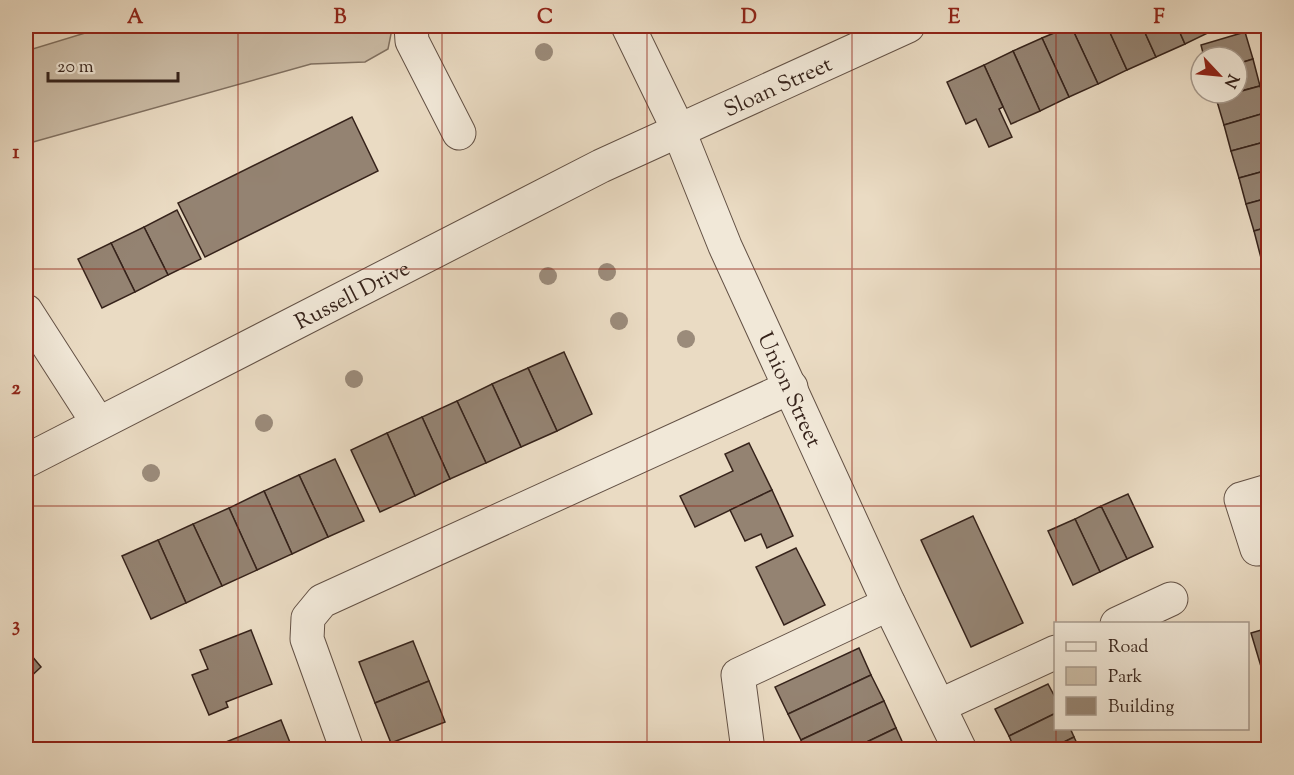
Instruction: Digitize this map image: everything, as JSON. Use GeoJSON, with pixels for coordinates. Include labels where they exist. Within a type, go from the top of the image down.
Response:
{"type":"FeatureCollection","features":[{"type":"Feature","properties":{"kind":"street"},"geometry":{"type":"LineString","coordinates":[[411,26],[412,41],[459,133]]}},
{"type":"Feature","properties":{"kind":"street","name":"Union Street"},"geometry":{"type":"LineString","coordinates":[[628,26],[678,129],[725,246],[889,604],[960,750]]}},
{"type":"Feature","properties":{"kind":"street","name":"Sloan Street"},"geometry":{"type":"LineString","coordinates":[[678,129],[908,26]]}},
{"type":"Feature","properties":{"kind":"street","name":"Russell Drive"},"geometry":{"type":"LineString","coordinates":[[26,461],[678,129]]}},
{"type":"Feature","properties":{"kind":"street"},"geometry":{"type":"LineString","coordinates":[[26,311],[98,423]]}},
{"type":"Feature","properties":{"kind":"street"},"geometry":{"type":"LineString","coordinates":[[347,750],[307,639],[308,618],[322,601],[791,387]]}},
{"type":"Feature","properties":{"kind":"street"},"geometry":{"type":"LineString","coordinates":[[1257,549],[1241,499],[1269,491]]}},
{"type":"Feature","properties":{"kind":"street"},"geometry":{"type":"LineString","coordinates":[[1130,621],[1171,599]]}},
{"type":"Feature","properties":{"kind":"street"},"geometry":{"type":"LineString","coordinates":[[748,750],[738,675],[889,604]]}},
{"type":"Feature","properties":{"kind":"street"},"geometry":{"type":"LineString","coordinates":[[939,706],[1054,653]]}},
{"type":"Feature","properties":{"kind":"green space"},"geometry":{"type":"Polygon","coordinates":[[[108,26],[389,26],[391,34],[388,49],[365,62],[311,64],[26,144],[26,51],[108,26]]]}},
{"type":"Feature","properties":{"kind":"building"},"geometry":{"type":"Polygon","coordinates":[[[1071,26],[1107,26],[1127,70],[1098,84],[1071,26]]]}},
{"type":"Feature","properties":{"kind":"building"},"geometry":{"type":"Polygon","coordinates":[[[1071,26],[1098,84],[1069,97],[1042,38],[1071,26]]]}},
{"type":"Feature","properties":{"kind":"building"},"geometry":{"type":"Polygon","coordinates":[[[1107,26],[1142,26],[1156,57],[1127,70],[1107,26]]]}},
{"type":"Feature","properties":{"kind":"building"},"geometry":{"type":"Polygon","coordinates":[[[1142,26],[1177,26],[1185,44],[1156,57],[1142,26]]]}},
{"type":"Feature","properties":{"kind":"building"},"geometry":{"type":"Polygon","coordinates":[[[1177,26],[1212,26],[1214,30],[1185,44],[1177,26]]]}},
{"type":"Feature","properties":{"kind":"building"},"geometry":{"type":"Polygon","coordinates":[[[1245,32],[1249,45],[1201,45],[1245,32]]]}},
{"type":"Feature","properties":{"kind":"building"},"geometry":{"type":"Polygon","coordinates":[[[1042,38],[1069,97],[1040,111],[1013,51],[1042,38]]]}},
{"type":"Feature","properties":{"kind":"building"},"geometry":{"type":"Polygon","coordinates":[[[1249,46],[1253,59],[1249,60],[1249,46]]]}},
{"type":"Feature","properties":{"kind":"building"},"geometry":{"type":"Polygon","coordinates":[[[1013,51],[1040,111],[1011,124],[984,65],[1013,51]]]}},
{"type":"Feature","properties":{"kind":"building"},"geometry":{"type":"Polygon","coordinates":[[[1253,59],[1260,86],[1249,89],[1249,60],[1253,59]]]}},
{"type":"Feature","properties":{"kind":"building"},"geometry":{"type":"Polygon","coordinates":[[[984,65],[1003,107],[999,109],[1012,137],[989,147],[976,119],[966,124],[947,82],[984,65]]]}},
{"type":"Feature","properties":{"kind":"building"},"geometry":{"type":"Polygon","coordinates":[[[1260,86],[1268,112],[1224,125],[1218,105],[1249,105],[1249,89],[1260,86]]]}},
{"type":"Feature","properties":{"kind":"building"},"geometry":{"type":"Polygon","coordinates":[[[1268,112],[1268,141],[1231,151],[1224,125],[1268,112]]]}},
{"type":"Feature","properties":{"kind":"building"},"geometry":{"type":"Polygon","coordinates":[[[352,117],[378,171],[205,257],[178,203],[352,117]]]}},
{"type":"Feature","properties":{"kind":"building"},"geometry":{"type":"Polygon","coordinates":[[[1268,141],[1268,170],[1239,178],[1231,151],[1268,141]]]}},
{"type":"Feature","properties":{"kind":"building"},"geometry":{"type":"Polygon","coordinates":[[[1268,170],[1268,198],[1246,204],[1239,178],[1268,170]]]}},
{"type":"Feature","properties":{"kind":"building"},"geometry":{"type":"Polygon","coordinates":[[[1268,198],[1268,227],[1254,231],[1246,204],[1268,198]]]}},
{"type":"Feature","properties":{"kind":"building"},"geometry":{"type":"Polygon","coordinates":[[[177,210],[201,259],[168,275],[144,227],[177,210]]]}},
{"type":"Feature","properties":{"kind":"building"},"geometry":{"type":"Polygon","coordinates":[[[144,227],[168,275],[135,292],[111,243],[144,227]]]}},
{"type":"Feature","properties":{"kind":"building"},"geometry":{"type":"Polygon","coordinates":[[[1268,227],[1268,255],[1261,258],[1254,231],[1268,227]]]}},
{"type":"Feature","properties":{"kind":"building"},"geometry":{"type":"Polygon","coordinates":[[[111,243],[135,292],[102,308],[78,259],[111,243]]]}},
{"type":"Feature","properties":{"kind":"building"},"geometry":{"type":"Polygon","coordinates":[[[1268,255],[1268,282],[1261,258],[1268,255]]]}},
{"type":"Feature","properties":{"kind":"building"},"geometry":{"type":"Polygon","coordinates":[[[564,352],[592,414],[557,431],[528,368],[564,352]]]}},
{"type":"Feature","properties":{"kind":"building"},"geometry":{"type":"Polygon","coordinates":[[[528,368],[557,431],[521,447],[492,384],[528,368]]]}},
{"type":"Feature","properties":{"kind":"building"},"geometry":{"type":"Polygon","coordinates":[[[492,384],[521,447],[486,463],[457,401],[492,384]]]}},
{"type":"Feature","properties":{"kind":"building"},"geometry":{"type":"Polygon","coordinates":[[[457,401],[486,463],[450,479],[422,417],[457,401]]]}},
{"type":"Feature","properties":{"kind":"building"},"geometry":{"type":"Polygon","coordinates":[[[422,417],[450,479],[415,496],[387,433],[422,417]]]}},
{"type":"Feature","properties":{"kind":"building"},"geometry":{"type":"Polygon","coordinates":[[[387,433],[415,496],[380,512],[351,450],[387,433]]]}},
{"type":"Feature","properties":{"kind":"building"},"geometry":{"type":"Polygon","coordinates":[[[749,443],[772,490],[695,527],[680,496],[733,471],[725,454],[749,443]]]}},
{"type":"Feature","properties":{"kind":"building"},"geometry":{"type":"Polygon","coordinates":[[[335,459],[364,521],[328,537],[299,475],[335,459]]]}},
{"type":"Feature","properties":{"kind":"building"},"geometry":{"type":"Polygon","coordinates":[[[299,475],[328,537],[292,554],[264,491],[299,475]]]}},
{"type":"Feature","properties":{"kind":"building"},"geometry":{"type":"Polygon","coordinates":[[[772,490],[793,536],[767,548],[761,534],[745,541],[730,510],[772,490]]]}},
{"type":"Feature","properties":{"kind":"building"},"geometry":{"type":"Polygon","coordinates":[[[264,491],[292,554],[257,570],[229,508],[264,491]]]}},
{"type":"Feature","properties":{"kind":"building"},"geometry":{"type":"Polygon","coordinates":[[[1128,494],[1153,547],[1127,559],[1101,506],[1128,494]]]}},
{"type":"Feature","properties":{"kind":"building"},"geometry":{"type":"Polygon","coordinates":[[[1101,506],[1127,559],[1100,572],[1075,519],[1101,506]]]}},
{"type":"Feature","properties":{"kind":"building"},"geometry":{"type":"Polygon","coordinates":[[[229,508],[257,570],[222,586],[193,524],[229,508]]]}},
{"type":"Feature","properties":{"kind":"building"},"geometry":{"type":"Polygon","coordinates":[[[973,516],[1023,623],[971,647],[921,540],[973,516]]]}},
{"type":"Feature","properties":{"kind":"building"},"geometry":{"type":"Polygon","coordinates":[[[1075,519],[1100,572],[1073,585],[1048,531],[1075,519]]]}},
{"type":"Feature","properties":{"kind":"building"},"geometry":{"type":"Polygon","coordinates":[[[193,524],[222,586],[186,603],[158,540],[193,524]]]}},
{"type":"Feature","properties":{"kind":"building"},"geometry":{"type":"Polygon","coordinates":[[[158,540],[186,603],[151,619],[122,556],[158,540]]]}},
{"type":"Feature","properties":{"kind":"building"},"geometry":{"type":"Polygon","coordinates":[[[796,548],[825,605],[784,625],[756,567],[796,548]]]}},
{"type":"Feature","properties":{"kind":"building"},"geometry":{"type":"Polygon","coordinates":[[[1268,628],[1268,690],[1251,633],[1268,628]]]}},
{"type":"Feature","properties":{"kind":"building"},"geometry":{"type":"Polygon","coordinates":[[[251,630],[272,684],[226,702],[228,707],[209,715],[192,675],[208,669],[200,650],[251,630]]]}},
{"type":"Feature","properties":{"kind":"building"},"geometry":{"type":"Polygon","coordinates":[[[413,641],[429,681],[375,703],[359,662],[413,641]]]}},
{"type":"Feature","properties":{"kind":"building"},"geometry":{"type":"Polygon","coordinates":[[[859,648],[871,675],[788,714],[775,687],[859,648]]]}},
{"type":"Feature","properties":{"kind":"building"},"geometry":{"type":"Polygon","coordinates":[[[26,649],[41,667],[26,681],[26,649]]]}},
{"type":"Feature","properties":{"kind":"building"},"geometry":{"type":"Polygon","coordinates":[[[871,675],[884,701],[801,740],[788,714],[871,675]]]}},
{"type":"Feature","properties":{"kind":"building"},"geometry":{"type":"Polygon","coordinates":[[[429,681],[445,722],[391,743],[375,703],[429,681]]]}},
{"type":"Feature","properties":{"kind":"building"},"geometry":{"type":"Polygon","coordinates":[[[1048,684],[1054,695],[1054,714],[1009,736],[995,709],[1048,684]]]}},
{"type":"Feature","properties":{"kind":"building"},"geometry":{"type":"Polygon","coordinates":[[[884,701],[896,728],[850,750],[805,750],[801,740],[884,701]]]}},
{"type":"Feature","properties":{"kind":"building"},"geometry":{"type":"Polygon","coordinates":[[[1054,714],[1054,730],[1071,730],[1074,737],[1048,750],[1015,750],[1009,736],[1054,714]]]}},
{"type":"Feature","properties":{"kind":"building"},"geometry":{"type":"Polygon","coordinates":[[[281,720],[293,750],[229,750],[226,742],[281,720]]]}},
{"type":"Feature","properties":{"kind":"building"},"geometry":{"type":"Polygon","coordinates":[[[896,728],[906,750],[850,750],[896,728]]]}},
{"type":"Feature","properties":{"kind":"building"},"geometry":{"type":"Polygon","coordinates":[[[1074,737],[1080,750],[1048,750],[1074,737]]]}}]}
